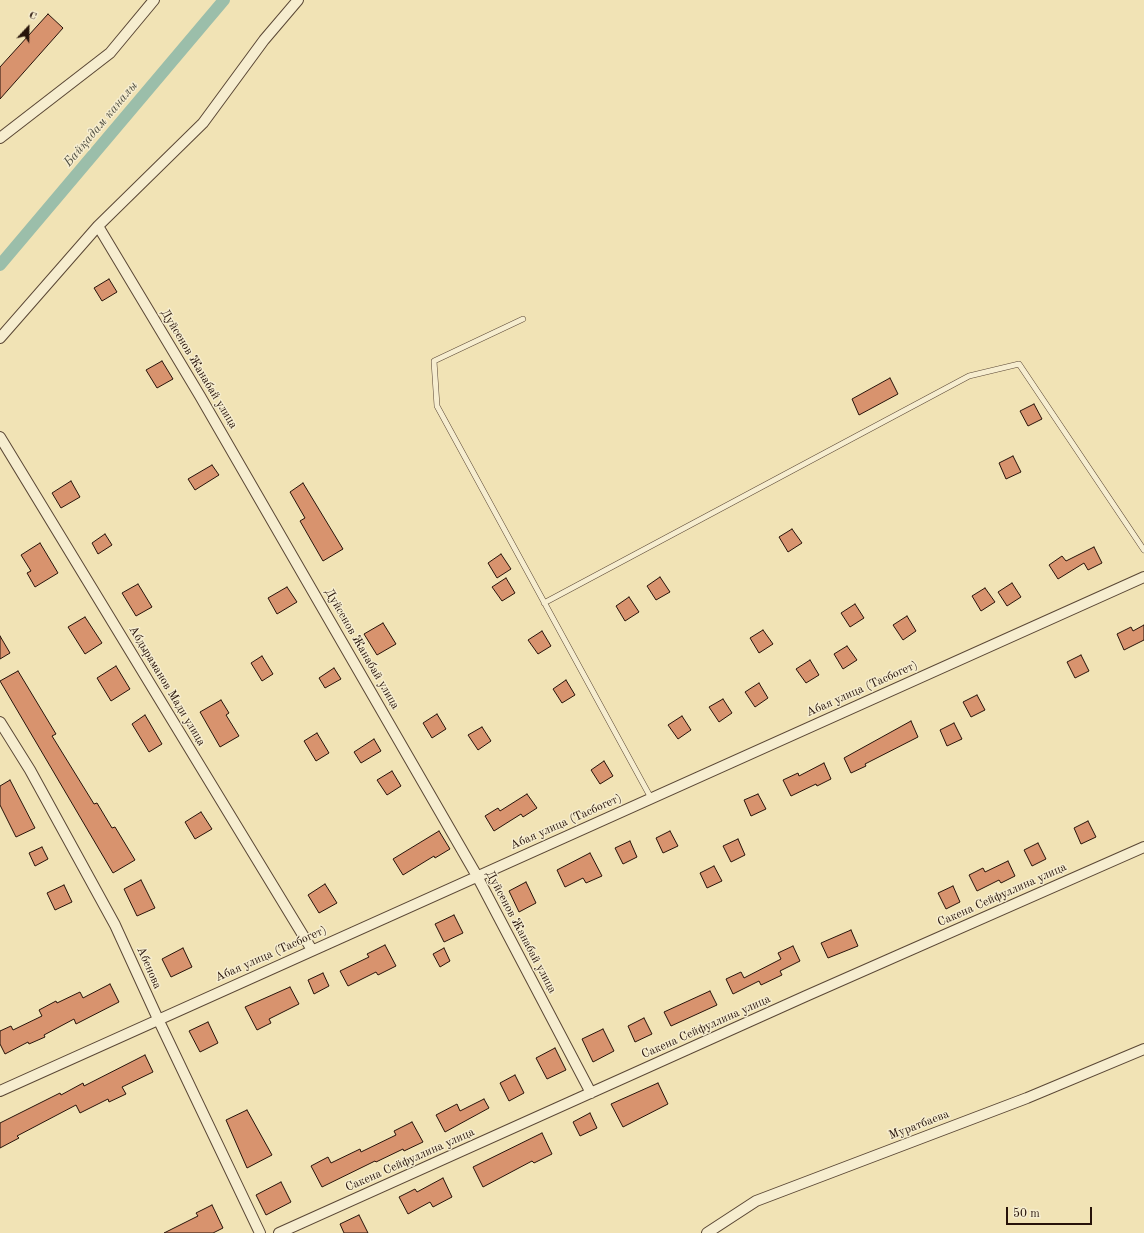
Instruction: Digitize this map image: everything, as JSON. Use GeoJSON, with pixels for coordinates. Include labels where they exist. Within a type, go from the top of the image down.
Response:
{"type":"FeatureCollection","features":[{"type":"Feature","properties":{"kind":"street"},"geometry":{"type":"LineString","coordinates":[[0,138],[110,53],[154,0]]}},
{"type":"Feature","properties":{"kind":"street"},"geometry":{"type":"LineString","coordinates":[[0,338],[98,226],[203,123],[264,40],[298,0]]}},
{"type":"Feature","properties":{"kind":"street","name":"Дуйсенов Жанабай улица"},"geometry":{"type":"LineString","coordinates":[[98,226],[200,396],[477,876],[591,1093]]}},
{"type":"Feature","properties":{"kind":"street","name":"Абдыраманов Мади улица"},"geometry":{"type":"LineString","coordinates":[[0,437],[312,950]]}},
{"type":"Feature","properties":{"kind":"street","name":"Абая улица (Тасбогет)"},"geometry":{"type":"LineString","coordinates":[[0,1091],[1144,577]]}},
{"type":"Feature","properties":{"kind":"street","name":"Абенова"},"geometry":{"type":"LineString","coordinates":[[0,722],[30,770],[115,925],[260,1233]]}},
{"type":"Feature","properties":{"kind":"street","name":"Сакена Сейфуллина улица"},"geometry":{"type":"LineString","coordinates":[[279,1233],[1144,847]]}},
{"type":"Feature","properties":{"kind":"street","name":"Муратбаева"},"geometry":{"type":"LineString","coordinates":[[707,1233],[756,1202],[1027,1098],[1144,1049]]}},
{"type":"Feature","properties":{"kind":"lane"},"geometry":{"type":"LineString","coordinates":[[523,319],[434,361],[437,406],[651,798]]}},
{"type":"Feature","properties":{"kind":"lane"},"geometry":{"type":"LineString","coordinates":[[544,603],[969,376],[1019,364],[1144,550]]}},
{"type":"Feature","properties":{"kind":"building"},"geometry":{"type":"Polygon","coordinates":[[[48,14],[63,28],[0,99],[0,67],[48,14]]]}},
{"type":"Feature","properties":{"kind":"building"},"geometry":{"type":"Polygon","coordinates":[[[109,279],[117,292],[102,301],[94,288],[109,279]]]}},
{"type":"Feature","properties":{"kind":"building"},"geometry":{"type":"Polygon","coordinates":[[[162,361],[173,379],[157,388],[146,370],[162,361]]]}},
{"type":"Feature","properties":{"kind":"building"},"geometry":{"type":"Polygon","coordinates":[[[890,378],[898,394],[859,415],[852,399],[890,378]]]}},
{"type":"Feature","properties":{"kind":"building"},"geometry":{"type":"Polygon","coordinates":[[[1034,404],[1042,419],[1028,426],[1020,411],[1034,404]]]}},
{"type":"Feature","properties":{"kind":"building"},"geometry":{"type":"Polygon","coordinates":[[[1013,456],[1021,472],[1006,479],[999,463],[1013,456]]]}},
{"type":"Feature","properties":{"kind":"building"},"geometry":{"type":"Polygon","coordinates":[[[212,465],[219,475],[195,490],[188,479],[212,465]]]}},
{"type":"Feature","properties":{"kind":"building"},"geometry":{"type":"Polygon","coordinates":[[[71,481],[80,497],[61,508],[52,493],[71,481]]]}},
{"type":"Feature","properties":{"kind":"building"},"geometry":{"type":"Polygon","coordinates":[[[303,483],[343,549],[323,561],[300,521],[305,518],[290,492],[303,483]]]}},
{"type":"Feature","properties":{"kind":"building"},"geometry":{"type":"Polygon","coordinates":[[[792,529],[802,543],[788,552],[779,537],[792,529]]]}},
{"type":"Feature","properties":{"kind":"building"},"geometry":{"type":"Polygon","coordinates":[[[105,534],[112,545],[98,554],[92,543],[105,534]]]}},
{"type":"Feature","properties":{"kind":"building"},"geometry":{"type":"Polygon","coordinates":[[[40,543],[58,573],[35,587],[27,573],[31,571],[21,555],[40,543]]]}},
{"type":"Feature","properties":{"kind":"building"},"geometry":{"type":"Polygon","coordinates":[[[1094,547],[1102,563],[1088,570],[1084,563],[1058,579],[1049,565],[1062,556],[1066,561],[1094,547]]]}},
{"type":"Feature","properties":{"kind":"building"},"geometry":{"type":"Polygon","coordinates":[[[501,554],[511,569],[497,578],[488,563],[501,554]]]}},
{"type":"Feature","properties":{"kind":"building"},"geometry":{"type":"Polygon","coordinates":[[[660,577],[670,592],[656,600],[647,586],[660,577]]]}},
{"type":"Feature","properties":{"kind":"building"},"geometry":{"type":"Polygon","coordinates":[[[506,578],[515,593],[502,601],[492,587],[506,578]]]}},
{"type":"Feature","properties":{"kind":"building"},"geometry":{"type":"Polygon","coordinates":[[[1012,583],[1021,597],[1007,606],[998,592],[1012,583]]]}},
{"type":"Feature","properties":{"kind":"building"},"geometry":{"type":"Polygon","coordinates":[[[138,584],[152,607],[136,616],[122,593],[138,584]]]}},
{"type":"Feature","properties":{"kind":"building"},"geometry":{"type":"Polygon","coordinates":[[[287,587],[297,602],[277,614],[268,598],[287,587]]]}},
{"type":"Feature","properties":{"kind":"building"},"geometry":{"type":"Polygon","coordinates":[[[985,588],[995,602],[981,611],[972,596],[985,588]]]}},
{"type":"Feature","properties":{"kind":"building"},"geometry":{"type":"Polygon","coordinates":[[[629,597],[639,612],[625,621],[616,606],[629,597]]]}},
{"type":"Feature","properties":{"kind":"building"},"geometry":{"type":"Polygon","coordinates":[[[855,604],[864,618],[850,627],[841,613],[855,604]]]}},
{"type":"Feature","properties":{"kind":"building"},"geometry":{"type":"Polygon","coordinates":[[[907,616],[916,631],[903,640],[893,625],[907,616]]]}},
{"type":"Feature","properties":{"kind":"building"},"geometry":{"type":"Polygon","coordinates":[[[85,617],[102,643],[85,654],[68,627],[85,617]]]}},
{"type":"Feature","properties":{"kind":"building"},"geometry":{"type":"Polygon","coordinates":[[[383,623],[396,644],[377,655],[364,634],[383,623]]]}},
{"type":"Feature","properties":{"kind":"building"},"geometry":{"type":"Polygon","coordinates":[[[1144,625],[1144,640],[1124,650],[1117,634],[1131,627],[1133,631],[1144,625]]]}},
{"type":"Feature","properties":{"kind":"building"},"geometry":{"type":"Polygon","coordinates":[[[763,630],[773,644],[759,653],[750,638],[763,630]]]}},
{"type":"Feature","properties":{"kind":"building"},"geometry":{"type":"Polygon","coordinates":[[[542,631],[551,646],[538,654],[528,640],[542,631]]]}},
{"type":"Feature","properties":{"kind":"building"},"geometry":{"type":"Polygon","coordinates":[[[0,636],[10,653],[0,659],[0,636]]]}},
{"type":"Feature","properties":{"kind":"building"},"geometry":{"type":"Polygon","coordinates":[[[847,646],[857,660],[843,669],[834,654],[847,646]]]}},
{"type":"Feature","properties":{"kind":"building"},"geometry":{"type":"Polygon","coordinates":[[[1081,655],[1089,671],[1075,678],[1067,662],[1081,655]]]}},
{"type":"Feature","properties":{"kind":"building"},"geometry":{"type":"Polygon","coordinates":[[[262,656],[273,674],[262,681],[251,663],[262,656]]]}},
{"type":"Feature","properties":{"kind":"building"},"geometry":{"type":"Polygon","coordinates":[[[810,660],[819,675],[806,683],[796,669],[810,660]]]}},
{"type":"Feature","properties":{"kind":"building"},"geometry":{"type":"Polygon","coordinates":[[[116,666],[130,689],[111,701],[97,678],[116,666]]]}},
{"type":"Feature","properties":{"kind":"building"},"geometry":{"type":"Polygon","coordinates":[[[334,668],[341,679],[325,688],[319,678],[334,668]]]}},
{"type":"Feature","properties":{"kind":"building"},"geometry":{"type":"Polygon","coordinates":[[[18,671],[56,734],[52,736],[94,804],[97,803],[112,828],[115,827],[135,860],[113,873],[0,681],[18,671]]]}},
{"type":"Feature","properties":{"kind":"building"},"geometry":{"type":"Polygon","coordinates":[[[566,680],[575,695],[562,703],[553,689],[566,680]]]}},
{"type":"Feature","properties":{"kind":"building"},"geometry":{"type":"Polygon","coordinates":[[[759,683],[768,698],[755,707],[745,692],[759,683]]]}},
{"type":"Feature","properties":{"kind":"building"},"geometry":{"type":"Polygon","coordinates":[[[977,695],[985,710],[971,717],[963,702],[977,695]]]}},
{"type":"Feature","properties":{"kind":"building"},"geometry":{"type":"Polygon","coordinates":[[[723,699],[732,713],[719,722],[709,707],[723,699]]]}},
{"type":"Feature","properties":{"kind":"building"},"geometry":{"type":"Polygon","coordinates":[[[221,700],[229,713],[226,715],[239,736],[220,747],[200,712],[221,700]]]}},
{"type":"Feature","properties":{"kind":"building"},"geometry":{"type":"Polygon","coordinates":[[[437,714],[446,729],[432,738],[423,723],[437,714]]]}},
{"type":"Feature","properties":{"kind":"building"},"geometry":{"type":"Polygon","coordinates":[[[145,715],[162,744],[149,752],[132,724],[145,715]]]}},
{"type":"Feature","properties":{"kind":"building"},"geometry":{"type":"Polygon","coordinates":[[[682,716],[691,730],[678,739],[668,725],[682,716]]]}},
{"type":"Feature","properties":{"kind":"building"},"geometry":{"type":"Polygon","coordinates":[[[911,721],[918,737],[865,764],[866,766],[851,773],[844,758],[911,721]]]}},
{"type":"Feature","properties":{"kind":"building"},"geometry":{"type":"Polygon","coordinates":[[[954,723],[962,739],[947,746],[940,730],[954,723]]]}},
{"type":"Feature","properties":{"kind":"building"},"geometry":{"type":"Polygon","coordinates":[[[482,727],[491,741],[478,750],[468,735],[482,727]]]}},
{"type":"Feature","properties":{"kind":"building"},"geometry":{"type":"Polygon","coordinates":[[[317,733],[329,753],[316,761],[304,741],[317,733]]]}},
{"type":"Feature","properties":{"kind":"building"},"geometry":{"type":"Polygon","coordinates":[[[374,739],[381,751],[361,763],[354,752],[374,739]]]}},
{"type":"Feature","properties":{"kind":"building"},"geometry":{"type":"Polygon","coordinates":[[[604,761],[613,776],[600,784],[591,770],[604,761]]]}},
{"type":"Feature","properties":{"kind":"building"},"geometry":{"type":"Polygon","coordinates":[[[824,763],[831,779],[817,786],[816,784],[791,796],[783,780],[798,773],[799,776],[824,763]]]}},
{"type":"Feature","properties":{"kind":"building"},"geometry":{"type":"Polygon","coordinates":[[[392,771],[401,786],[387,795],[377,780],[392,771]]]}},
{"type":"Feature","properties":{"kind":"building"},"geometry":{"type":"Polygon","coordinates":[[[10,780],[35,828],[16,837],[0,805],[0,786],[10,780]]]}},
{"type":"Feature","properties":{"kind":"building"},"geometry":{"type":"Polygon","coordinates":[[[527,794],[537,808],[523,817],[521,814],[494,831],[485,816],[498,808],[500,811],[527,794]]]}},
{"type":"Feature","properties":{"kind":"building"},"geometry":{"type":"Polygon","coordinates":[[[758,794],[766,809],[751,816],[744,800],[758,794]]]}},
{"type":"Feature","properties":{"kind":"building"},"geometry":{"type":"Polygon","coordinates":[[[201,812],[212,829],[195,839],[185,822],[201,812]]]}},
{"type":"Feature","properties":{"kind":"building"},"geometry":{"type":"Polygon","coordinates":[[[1088,821],[1096,837],[1081,844],[1074,828],[1088,821]]]}},
{"type":"Feature","properties":{"kind":"building"},"geometry":{"type":"Polygon","coordinates":[[[439,831],[450,849],[435,858],[434,856],[403,875],[393,859],[439,831]]]}},
{"type":"Feature","properties":{"kind":"building"},"geometry":{"type":"Polygon","coordinates":[[[670,831],[678,846],[663,853],[656,838],[670,831]]]}},
{"type":"Feature","properties":{"kind":"building"},"geometry":{"type":"Polygon","coordinates":[[[738,839],[745,855],[731,862],[723,846],[738,839]]]}},
{"type":"Feature","properties":{"kind":"building"},"geometry":{"type":"Polygon","coordinates":[[[630,841],[637,857],[623,864],[615,848],[630,841]]]}},
{"type":"Feature","properties":{"kind":"building"},"geometry":{"type":"Polygon","coordinates":[[[1038,843],[1046,859],[1032,866],[1024,850],[1038,843]]]}},
{"type":"Feature","properties":{"kind":"building"},"geometry":{"type":"Polygon","coordinates":[[[42,847],[48,859],[35,866],[29,853],[42,847]]]}},
{"type":"Feature","properties":{"kind":"building"},"geometry":{"type":"Polygon","coordinates":[[[590,853],[602,876],[586,883],[583,878],[565,887],[557,870],[590,853]]]}},
{"type":"Feature","properties":{"kind":"building"},"geometry":{"type":"Polygon","coordinates":[[[1008,861],[1015,876],[1001,883],[999,880],[977,891],[969,875],[983,868],[985,872],[1008,861]]]}},
{"type":"Feature","properties":{"kind":"building"},"geometry":{"type":"Polygon","coordinates":[[[714,866],[722,881],[707,888],[700,873],[714,866]]]}},
{"type":"Feature","properties":{"kind":"building"},"geometry":{"type":"Polygon","coordinates":[[[141,880],[155,908],[137,916],[124,889],[141,880]]]}},
{"type":"Feature","properties":{"kind":"building"},"geometry":{"type":"Polygon","coordinates":[[[526,882],[536,903],[519,912],[509,891],[526,882]]]}},
{"type":"Feature","properties":{"kind":"building"},"geometry":{"type":"Polygon","coordinates":[[[325,884],[337,903],[319,913],[308,895],[325,884]]]}},
{"type":"Feature","properties":{"kind":"building"},"geometry":{"type":"Polygon","coordinates":[[[64,885],[72,902],[55,910],[47,893],[64,885]]]}},
{"type":"Feature","properties":{"kind":"building"},"geometry":{"type":"Polygon","coordinates":[[[953,886],[960,902],[946,909],[938,893],[953,886]]]}},
{"type":"Feature","properties":{"kind":"building"},"geometry":{"type":"Polygon","coordinates":[[[454,915],[463,933],[444,942],[435,924],[454,915]]]}},
{"type":"Feature","properties":{"kind":"building"},"geometry":{"type":"Polygon","coordinates":[[[851,930],[858,946],[828,958],[821,943],[851,930]]]}},
{"type":"Feature","properties":{"kind":"building"},"geometry":{"type":"Polygon","coordinates":[[[385,945],[396,966],[378,975],[376,972],[348,986],[340,971],[369,957],[367,954],[385,945]]]}},
{"type":"Feature","properties":{"kind":"building"},"geometry":{"type":"Polygon","coordinates":[[[793,946],[800,961],[780,971],[782,975],[761,985],[759,981],[733,994],[726,979],[741,972],[744,978],[781,959],[778,953],[793,946]]]}},
{"type":"Feature","properties":{"kind":"building"},"geometry":{"type":"Polygon","coordinates":[[[183,948],[192,967],[171,977],[162,959],[183,948]]]}},
{"type":"Feature","properties":{"kind":"building"},"geometry":{"type":"Polygon","coordinates":[[[444,948],[450,961],[440,967],[433,954],[444,948]]]}},
{"type":"Feature","properties":{"kind":"building"},"geometry":{"type":"Polygon","coordinates":[[[323,973],[329,986],[314,994],[308,980],[323,973]]]}},
{"type":"Feature","properties":{"kind":"building"},"geometry":{"type":"Polygon","coordinates":[[[110,984],[119,1002],[76,1024],[74,1019],[44,1035],[45,1037],[29,1044],[28,1042],[5,1054],[0,1044],[0,1031],[11,1026],[13,1030],[42,1016],[39,1010],[56,1001],[57,1003],[80,992],[83,998],[110,984]]]}},
{"type":"Feature","properties":{"kind":"building"},"geometry":{"type":"Polygon","coordinates":[[[290,987],[299,1004],[269,1019],[271,1023],[257,1030],[245,1007],[290,987]]]}},
{"type":"Feature","properties":{"kind":"building"},"geometry":{"type":"Polygon","coordinates":[[[710,991],[717,1005],[671,1026],[664,1012],[710,991]]]}},
{"type":"Feature","properties":{"kind":"building"},"geometry":{"type":"Polygon","coordinates":[[[644,1018],[652,1034],[635,1042],[628,1026],[644,1018]]]}},
{"type":"Feature","properties":{"kind":"building"},"geometry":{"type":"Polygon","coordinates":[[[208,1022],[218,1043],[200,1052],[189,1031],[208,1022]]]}},
{"type":"Feature","properties":{"kind":"building"},"geometry":{"type":"Polygon","coordinates":[[[603,1029],[614,1051],[593,1062],[582,1039],[603,1029]]]}},
{"type":"Feature","properties":{"kind":"building"},"geometry":{"type":"Polygon","coordinates":[[[555,1048],[566,1070],[547,1079],[536,1058],[555,1048]]]}},
{"type":"Feature","properties":{"kind":"building"},"geometry":{"type":"Polygon","coordinates":[[[145,1055],[153,1072],[122,1087],[126,1094],[109,1102],[108,1099],[80,1113],[76,1105],[17,1136],[19,1138],[0,1148],[0,1123],[60,1093],[61,1095],[83,1083],[84,1086],[145,1055]]]}},
{"type":"Feature","properties":{"kind":"building"},"geometry":{"type":"Polygon","coordinates":[[[515,1075],[524,1093],[509,1101],[500,1083],[515,1075]]]}},
{"type":"Feature","properties":{"kind":"building"},"geometry":{"type":"Polygon","coordinates":[[[658,1083],[668,1104],[623,1127],[611,1104],[658,1083]]]}},
{"type":"Feature","properties":{"kind":"building"},"geometry":{"type":"Polygon","coordinates":[[[484,1099],[489,1108],[445,1132],[436,1115],[457,1104],[460,1111],[484,1099]]]}},
{"type":"Feature","properties":{"kind":"building"},"geometry":{"type":"Polygon","coordinates":[[[247,1110],[272,1155],[247,1168],[226,1120],[247,1110]]]}},
{"type":"Feature","properties":{"kind":"building"},"geometry":{"type":"Polygon","coordinates":[[[590,1113],[597,1128],[580,1136],[573,1122],[590,1113]]]}},
{"type":"Feature","properties":{"kind":"building"},"geometry":{"type":"Polygon","coordinates":[[[412,1122],[423,1142],[404,1151],[403,1149],[376,1162],[375,1161],[322,1187],[311,1166],[328,1157],[331,1163],[360,1149],[361,1152],[396,1135],[394,1131],[412,1122]]]}},
{"type":"Feature","properties":{"kind":"building"},"geometry":{"type":"Polygon","coordinates":[[[542,1133],[552,1154],[534,1163],[532,1161],[483,1187],[473,1167],[542,1133]]]}},
{"type":"Feature","properties":{"kind":"building"},"geometry":{"type":"Polygon","coordinates":[[[443,1178],[452,1197],[433,1207],[430,1202],[408,1214],[399,1197],[415,1189],[417,1192],[443,1178]]]}},
{"type":"Feature","properties":{"kind":"building"},"geometry":{"type":"Polygon","coordinates":[[[281,1182],[291,1202],[266,1215],[256,1195],[281,1182]]]}},
{"type":"Feature","properties":{"kind":"building"},"geometry":{"type":"Polygon","coordinates":[[[212,1205],[223,1228],[213,1233],[164,1233],[198,1216],[196,1213],[212,1205]]]}},
{"type":"Feature","properties":{"kind":"building"},"geometry":{"type":"Polygon","coordinates":[[[359,1215],[368,1233],[344,1233],[340,1224],[359,1215]]]}},
{"type":"Feature","properties":{"kind":"waterway","name":"Байқадам каналы"},"geometry":{"type":"LineString","coordinates":[[0,265],[224,0]]}}]}
